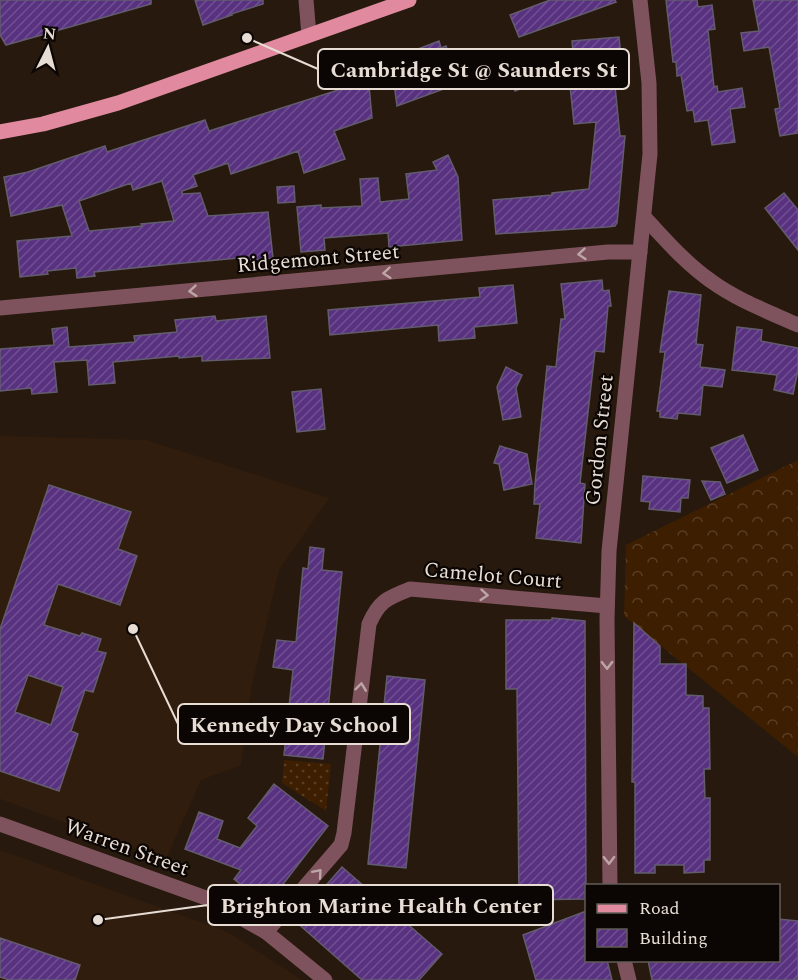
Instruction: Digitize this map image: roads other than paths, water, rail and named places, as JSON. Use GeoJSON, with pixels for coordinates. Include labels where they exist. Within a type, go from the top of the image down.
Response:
{"type":"FeatureCollection","features":[{"type":"Feature","properties":{"kind":"main road"},"geometry":{"type":"LineString","coordinates":[[0,132],[43,124],[118,103],[409,0]]}},
{"type":"Feature","properties":{"kind":"street"},"geometry":{"type":"LineString","coordinates":[[306,0],[309,35]]}},
{"type":"Feature","properties":{"kind":"street","name":"Gordon Street"},"geometry":{"type":"LineString","coordinates":[[610,884],[607,606],[609,551],[651,132],[649,83],[640,0]]}},
{"type":"Feature","properties":{"kind":"street"},"geometry":{"type":"LineString","coordinates":[[644,217],[681,257],[711,282],[756,307],[798,325]]}},
{"type":"Feature","properties":{"kind":"street","name":"Ridgemont Street"},"geometry":{"type":"LineString","coordinates":[[0,308],[608,252],[640,252]]}},
{"type":"Feature","properties":{"kind":"street","name":"Camelot Court"},"geometry":{"type":"LineString","coordinates":[[266,932],[341,845],[369,624],[375,610],[387,598],[410,589],[607,606]]}},
{"type":"Feature","properties":{"kind":"street","name":"Warren Street"},"geometry":{"type":"LineString","coordinates":[[0,824],[206,898],[266,932],[325,980]]}},
{"type":"Feature","properties":{"kind":"street"},"geometry":{"type":"LineString","coordinates":[[624,962],[629,980]]}},
{"type":"Feature","properties":{"kind":"place","name":"Cambridge St @ Saunders St"},"geometry":{"type":"Point","coordinates":[247,38]}},
{"type":"Feature","properties":{"kind":"place","name":"Kennedy Day School"},"geometry":{"type":"Point","coordinates":[133,629]}},
{"type":"Feature","properties":{"kind":"place","name":"Brighton Marine Health Center"},"geometry":{"type":"Point","coordinates":[98,920]}}]}
